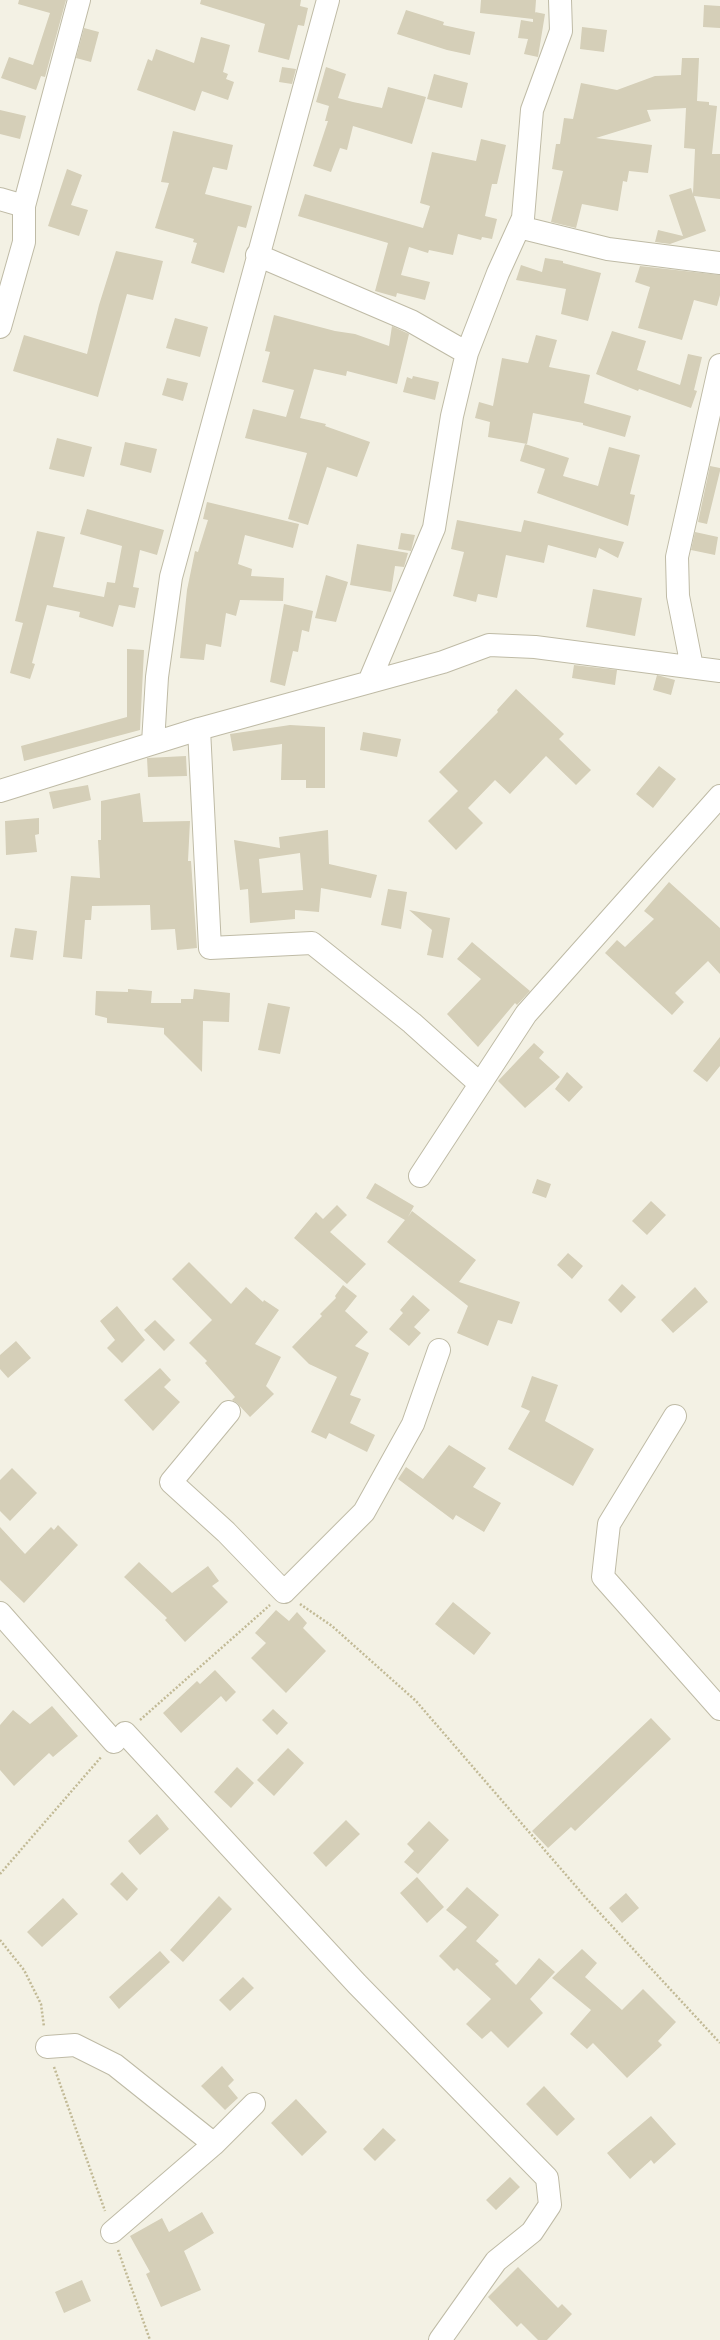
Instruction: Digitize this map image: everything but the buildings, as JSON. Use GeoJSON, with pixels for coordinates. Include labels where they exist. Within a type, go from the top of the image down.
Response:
{"type":"FeatureCollection","features":[{"type":"Feature","properties":{"kind":"street"},"geometry":{"type":"LineString","coordinates":[[0,327],[24,242],[24,206],[79,0]]}},
{"type":"Feature","properties":{"kind":"street"},"geometry":{"type":"LineString","coordinates":[[153,743],[157,677],[171,578],[257,255],[328,0]]}},
{"type":"Feature","properties":{"kind":"street"},"geometry":{"type":"LineString","coordinates":[[369,682],[434,528],[452,416],[467,354],[498,273],[523,218],[532,110],[561,31],[560,0]]}},
{"type":"Feature","properties":{"kind":"street"},"geometry":{"type":"LineString","coordinates":[[0,199],[24,206]]}},
{"type":"Feature","properties":{"kind":"street"},"geometry":{"type":"LineString","coordinates":[[519,228],[608,249],[720,263]]}},
{"type":"Feature","properties":{"kind":"street"},"geometry":{"type":"LineString","coordinates":[[257,255],[411,321],[467,354]]}},
{"type":"Feature","properties":{"kind":"street"},"geometry":{"type":"LineString","coordinates":[[692,668],[678,596],[677,557],[720,365]]}},
{"type":"Feature","properties":{"kind":"street"},"geometry":{"type":"LineString","coordinates":[[0,791],[199,729],[443,662],[489,645],[535,647],[720,671]]}},
{"type":"Feature","properties":{"kind":"street"},"geometry":{"type":"LineString","coordinates":[[199,729],[210,948],[312,943],[412,1023],[480,1084]]}},
{"type":"Feature","properties":{"kind":"street"},"geometry":{"type":"LineString","coordinates":[[420,1176],[526,1014],[720,796]]}},
{"type":"Feature","properties":{"kind":"street"},"geometry":{"type":"LineString","coordinates":[[229,1412],[171,1482],[226,1532],[284,1592],[364,1512],[413,1424],[439,1350]]}},
{"type":"Feature","properties":{"kind":"street"},"geometry":{"type":"LineString","coordinates":[[675,1416],[609,1524],[603,1577],[720,1709]]}},
{"type":"Feature","properties":{"kind":"street"},"geometry":{"type":"LineString","coordinates":[[0,1613],[357,1984],[547,2178],[550,2205],[532,2232],[496,2261],[440,2340]]}},
{"type":"Feature","properties":{"kind":"street"},"geometry":{"type":"LineString","coordinates":[[48,2047],[75,2045],[115,2065],[214,2144]]}},
{"type":"Feature","properties":{"kind":"street"},"geometry":{"type":"LineString","coordinates":[[112,2232],[214,2144],[254,2104]]}},
{"type":"Feature","properties":{"kind":"path"},"geometry":{"type":"LineString","coordinates":[[0,1874],[120,1738],[284,1592],[332,1626],[416,1701],[586,1898],[720,2043]]}},
{"type":"Feature","properties":{"kind":"path"},"geometry":{"type":"LineString","coordinates":[[0,1940],[24,1970],[40,2004],[48,2047],[150,2340]]}}]}
